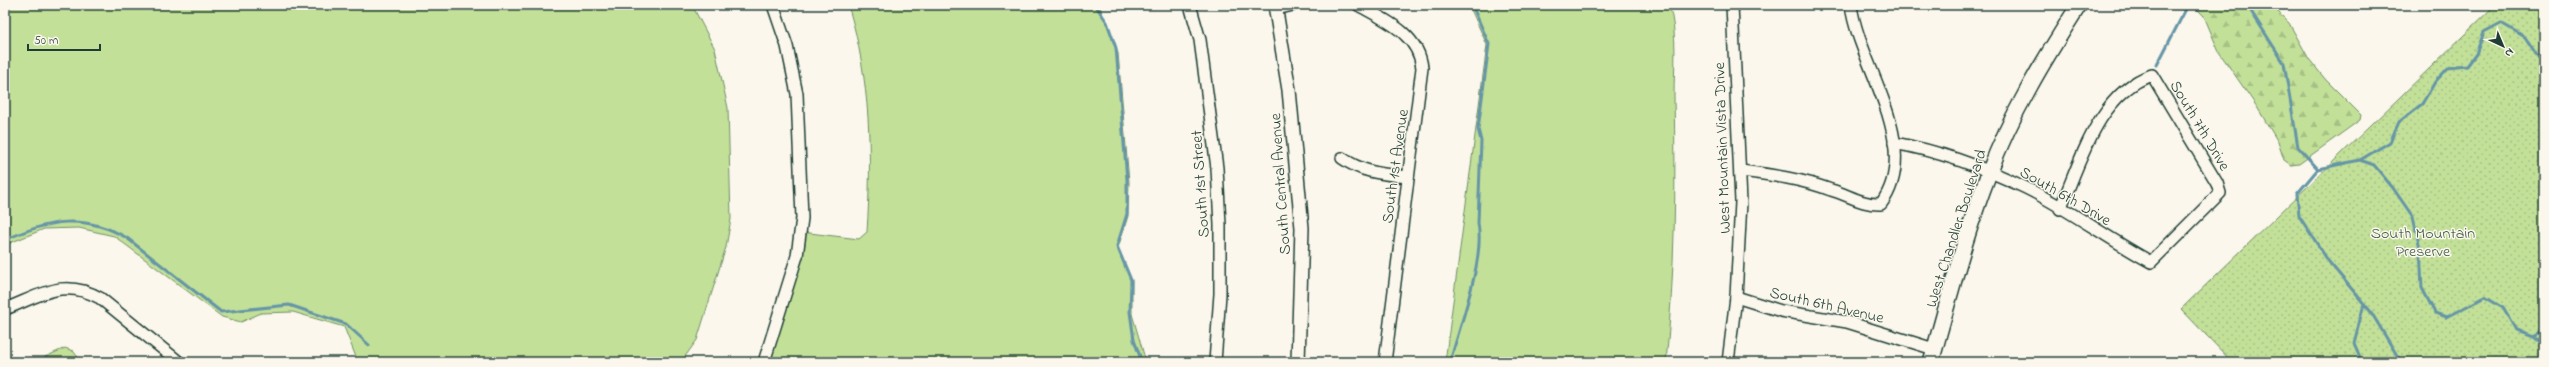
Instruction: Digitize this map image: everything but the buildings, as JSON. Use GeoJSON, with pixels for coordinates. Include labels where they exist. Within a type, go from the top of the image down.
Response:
{"type":"FeatureCollection","features":[{"type":"Feature","properties":{"kind":"main road","name":"West Chandler Boulevard"},"geometry":{"type":"LineString","coordinates":[[1932,356],[1989,173],[2022,102],[2052,47],[2079,5]]}},
{"type":"Feature","properties":{"kind":"street"},"geometry":{"type":"LineString","coordinates":[[764,362],[797,256],[802,218],[798,94],[787,46],[773,5]]}},
{"type":"Feature","properties":{"kind":"street","name":"South 1st Street"},"geometry":{"type":"LineString","coordinates":[[1190,5],[1200,40],[1217,168],[1220,225],[1220,294],[1215,362]]}},
{"type":"Feature","properties":{"kind":"street"},"geometry":{"type":"LineString","coordinates":[[1276,7],[1293,5]]}},
{"type":"Feature","properties":{"kind":"street","name":"South 1st Avenue"},"geometry":{"type":"LineString","coordinates":[[1358,5],[1402,31],[1413,42],[1421,55],[1421,86],[1385,362]]}},
{"type":"Feature","properties":{"kind":"street","name":"West Mountain Vista Drive"},"geometry":{"type":"LineString","coordinates":[[1728,362],[1736,297],[1741,172],[1732,5]]}},
{"type":"Feature","properties":{"kind":"street"},"geometry":{"type":"LineString","coordinates":[[1741,172],[1777,175],[1831,189],[1868,204],[1881,204],[1890,191],[1894,143],[1888,113],[1851,5]]}},
{"type":"Feature","properties":{"kind":"street","name":"South Central Avenue"},"geometry":{"type":"LineString","coordinates":[[1276,7],[1289,90],[1302,221],[1302,279],[1298,362]]}},
{"type":"Feature","properties":{"kind":"street","name":"South 7th Drive"},"geometry":{"type":"LineString","coordinates":[[2060,209],[2087,147],[2106,111],[2140,79],[2152,75],[2217,183],[2220,193],[2151,262]]}},
{"type":"Feature","properties":{"kind":"street","name":"South 6th Drive"},"geometry":{"type":"LineString","coordinates":[[1894,143],[1936,151],[2027,189],[2151,262]]}},
{"type":"Feature","properties":{"kind":"street"},"geometry":{"type":"LineString","coordinates":[[1342,158],[1355,168],[1367,172],[1408,177]]}},
{"type":"Feature","properties":{"kind":"street"},"geometry":{"type":"LineString","coordinates":[[5,309],[46,292],[65,288],[87,291],[100,298],[179,362]]}},
{"type":"Feature","properties":{"kind":"street","name":"South 6th Avenue"},"geometry":{"type":"LineString","coordinates":[[1736,297],[1781,312],[1847,322],[1932,356]]}},
{"type":"Feature","properties":{"kind":"green space"},"geometry":{"type":"Polygon","coordinates":[[[5,5],[692,5],[715,49],[728,108],[731,219],[726,247],[697,340],[681,362],[358,362],[344,327],[293,312],[261,313],[241,322],[222,317],[114,236],[79,228],[44,229],[5,245],[5,5]]]}},
{"type":"Feature","properties":{"kind":"green space"},"geometry":{"type":"Polygon","coordinates":[[[848,5],[1099,5],[1118,53],[1129,182],[1128,216],[1118,248],[1132,281],[1132,314],[1146,362],[764,362],[801,232],[859,239],[867,232],[869,203],[868,118],[861,61],[856,33],[848,5]]]}},
{"type":"Feature","properties":{"kind":"green space"},"geometry":{"type":"Polygon","coordinates":[[[1469,5],[1669,5],[1675,38],[1675,196],[1673,262],[1666,362],[1445,362],[1487,45],[1469,5]]]}},
{"type":"Feature","properties":{"kind":"green space"},"geometry":{"type":"Polygon","coordinates":[[[2193,5],[2271,5],[2289,23],[2309,59],[2325,79],[2361,115],[2360,120],[2299,164],[2291,165],[2284,160],[2278,142],[2257,107],[2219,52],[2204,16],[2193,5]]]}},
{"type":"Feature","properties":{"kind":"green space","name":"South Mountain Preserve"},"geometry":{"type":"Polygon","coordinates":[[[2495,5],[2544,5],[2544,362],[2232,362],[2181,309],[2495,5]]]}},
{"type":"Feature","properties":{"kind":"green space"},"geometry":{"type":"Polygon","coordinates":[[[65,348],[73,351],[82,362],[34,362],[65,348]]]}},
{"type":"Feature","properties":{"kind":"waterway"},"geometry":{"type":"LineString","coordinates":[[1095,5],[1107,22],[1116,48],[1127,180],[1127,214],[1117,246],[1131,280],[1130,312],[1134,340],[1142,362]]}},
{"type":"Feature","properties":{"kind":"waterway"},"geometry":{"type":"LineString","coordinates":[[1450,362],[1475,273],[1478,255],[1481,141],[1478,129],[1489,44],[1472,5]]}},
{"type":"Feature","properties":{"kind":"waterway"},"geometry":{"type":"LineString","coordinates":[[2157,65],[2188,5]]}},
{"type":"Feature","properties":{"kind":"waterway"},"geometry":{"type":"LineString","coordinates":[[2247,5],[2284,63],[2298,147],[2318,169],[2297,194],[2299,216],[2329,262],[2371,312],[2401,362]]}},
{"type":"Feature","properties":{"kind":"waterway"},"geometry":{"type":"LineString","coordinates":[[2360,160],[2390,142],[2399,122],[2422,104],[2435,82],[2448,68],[2467,66],[2476,54],[2484,32],[2501,23],[2525,37],[2538,57],[2544,58]]}},
{"type":"Feature","properties":{"kind":"waterway"},"geometry":{"type":"LineString","coordinates":[[2318,169],[2360,160],[2374,165],[2393,188],[2413,217],[2420,248],[2422,288],[2435,313],[2446,317],[2485,297],[2503,308],[2516,330],[2533,336],[2544,329]]}},
{"type":"Feature","properties":{"kind":"waterway"},"geometry":{"type":"LineString","coordinates":[[5,240],[21,233],[51,224],[81,222],[96,225],[127,238],[221,312],[289,305],[346,324],[369,345]]}},
{"type":"Feature","properties":{"kind":"waterway"},"geometry":{"type":"LineString","coordinates":[[2362,362],[2354,343],[2364,304]]}},
{"type":"Feature","properties":{"kind":"waterway"},"geometry":{"type":"LineString","coordinates":[[2533,336],[2544,346]]}}]}
